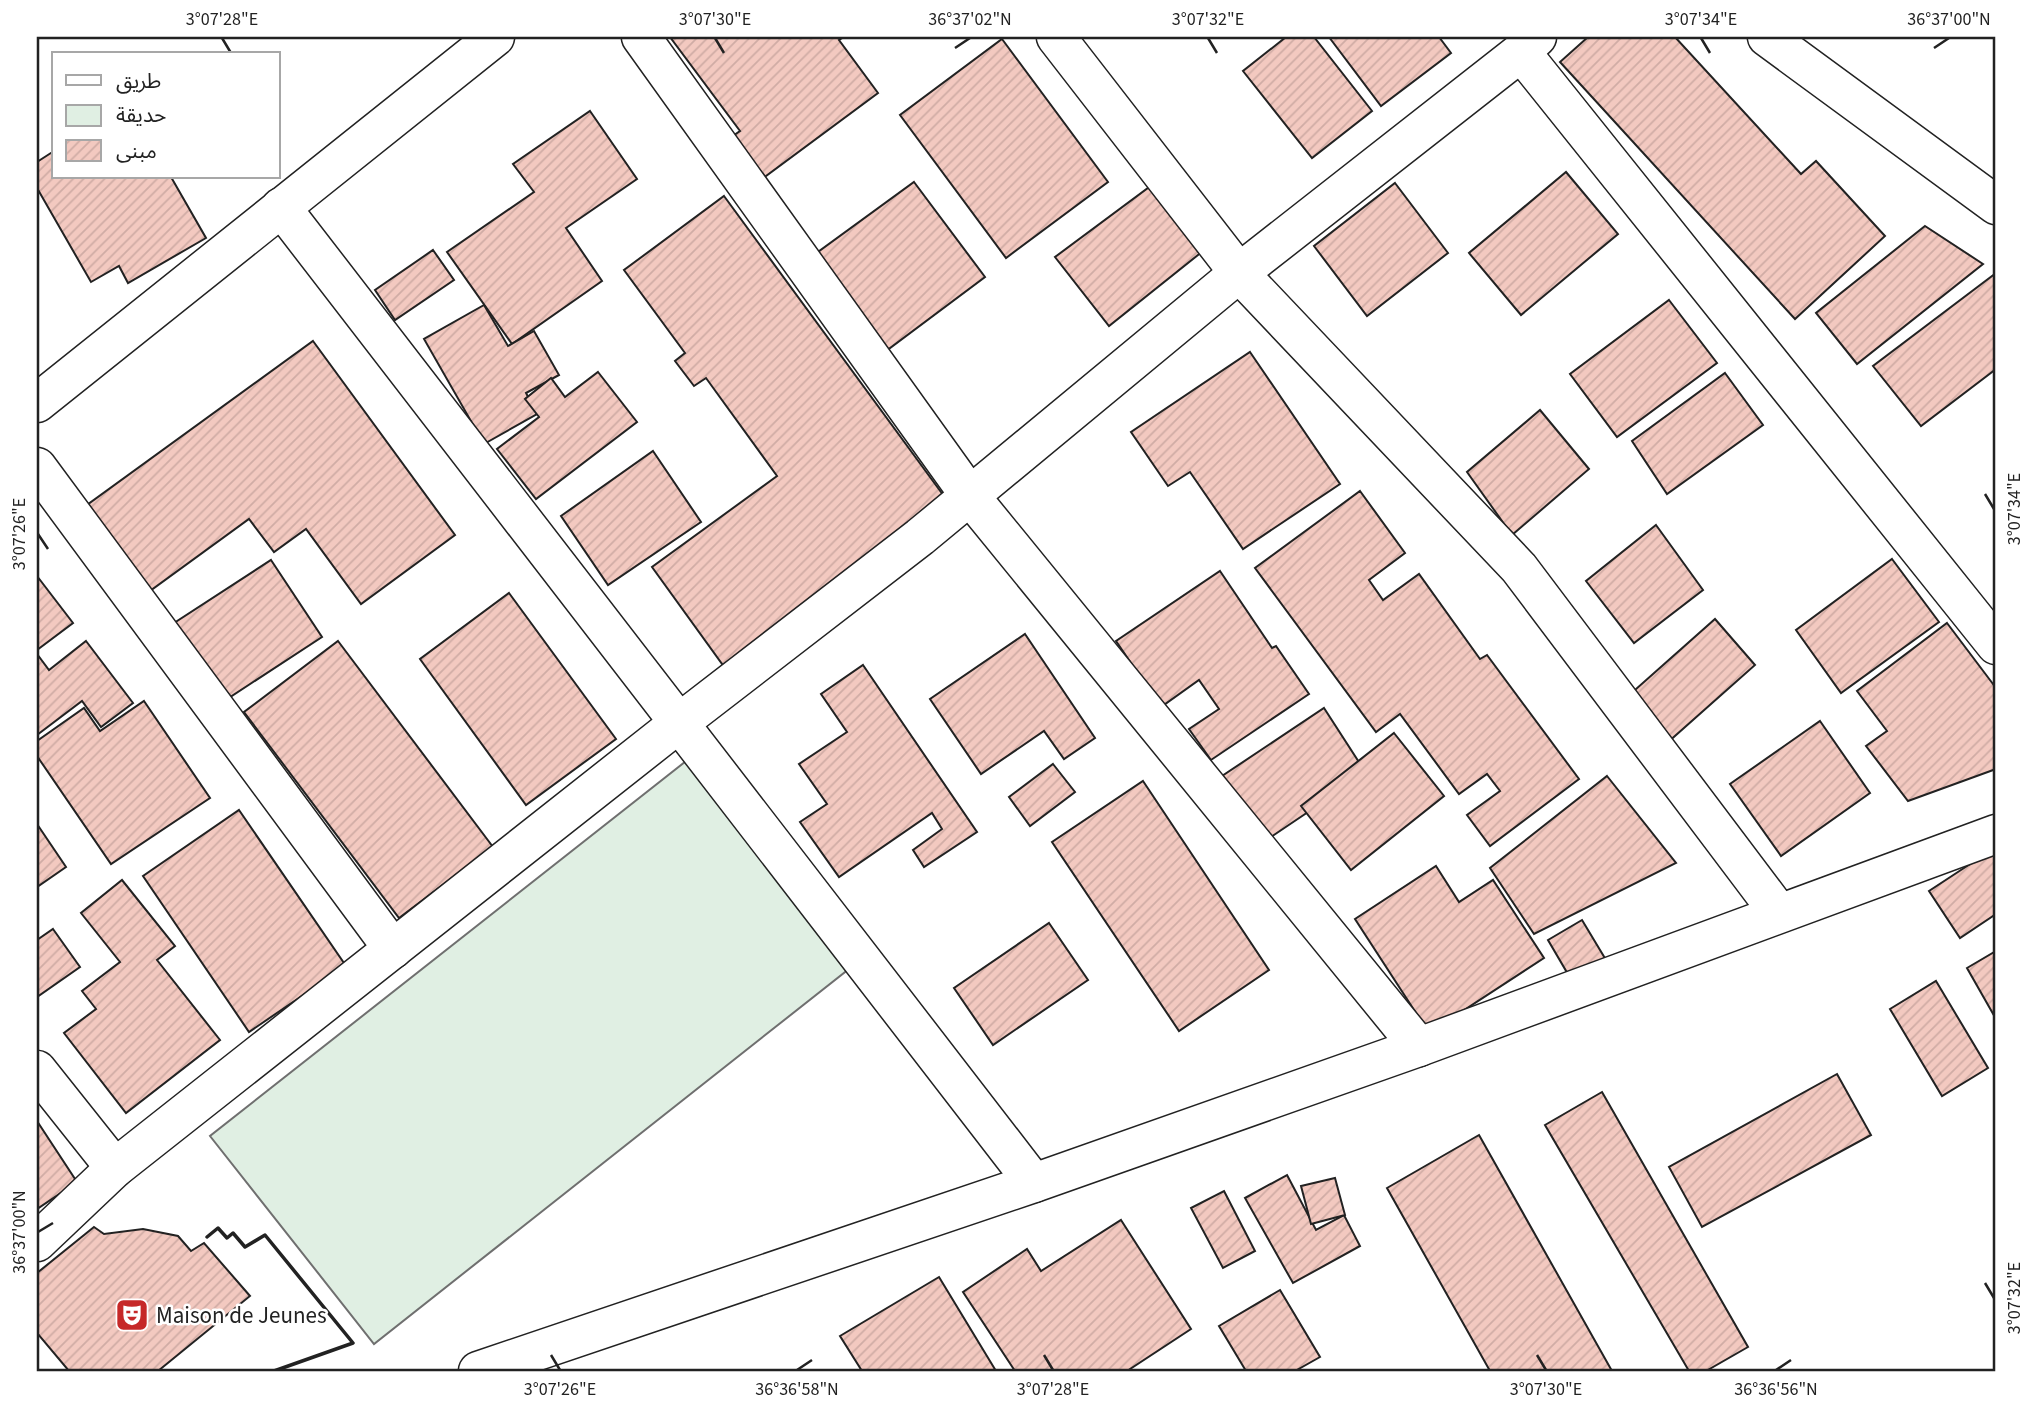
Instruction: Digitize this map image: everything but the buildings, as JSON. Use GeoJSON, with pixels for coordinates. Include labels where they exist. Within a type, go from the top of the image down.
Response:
{"type":"FeatureCollection","features":[{"type":"Feature","properties":{"kind":"street"},"geometry":{"type":"LineString","coordinates":[[37,403],[495,37]]}},
{"type":"Feature","properties":{"kind":"street"},"geometry":{"type":"LineString","coordinates":[[640,37],[970,496],[1419,1047]]}},
{"type":"Feature","properties":{"kind":"street"},"geometry":{"type":"LineString","coordinates":[[1056,37],[1239,273],[1519,568],[1779,913]]}},
{"type":"Feature","properties":{"kind":"street"},"geometry":{"type":"LineString","coordinates":[[1767,37],[1996,205]]}},
{"type":"Feature","properties":{"kind":"street"},"geometry":{"type":"LineString","coordinates":[[37,1242],[115,1168],[970,496],[1239,273],[1529,45],[1996,645]]}},
{"type":"Feature","properties":{"kind":"street"},"geometry":{"type":"LineString","coordinates":[[281,207],[1034,1183]]}},
{"type":"Feature","properties":{"kind":"street"},"geometry":{"type":"LineString","coordinates":[[37,467],[393,949]]}},
{"type":"Feature","properties":{"kind":"street"},"geometry":{"type":"LineString","coordinates":[[478,1371],[1034,1183],[1419,1047],[1996,834]]}},
{"type":"Feature","properties":{"kind":"street"},"geometry":{"type":"LineString","coordinates":[[37,1070],[115,1168]]}},
{"type":"Feature","properties":{"kind":"green space"},"geometry":{"type":"Polygon","coordinates":[[[695,754],[859,961],[374,1344],[210,1136],[695,754]]]}},
{"type":"Feature","properties":{"kind":"wall"},"geometry":{"type":"LineString","coordinates":[[207,1237],[218,1228],[227,1238],[233,1233],[245,1247],[265,1235],[353,1343],[274,1371]]}},
{"type":"Feature","properties":{"kind":"place","name":"Maison de Jeunes"},"geometry":{"type":"Point","coordinates":[132,1315]}}]}
